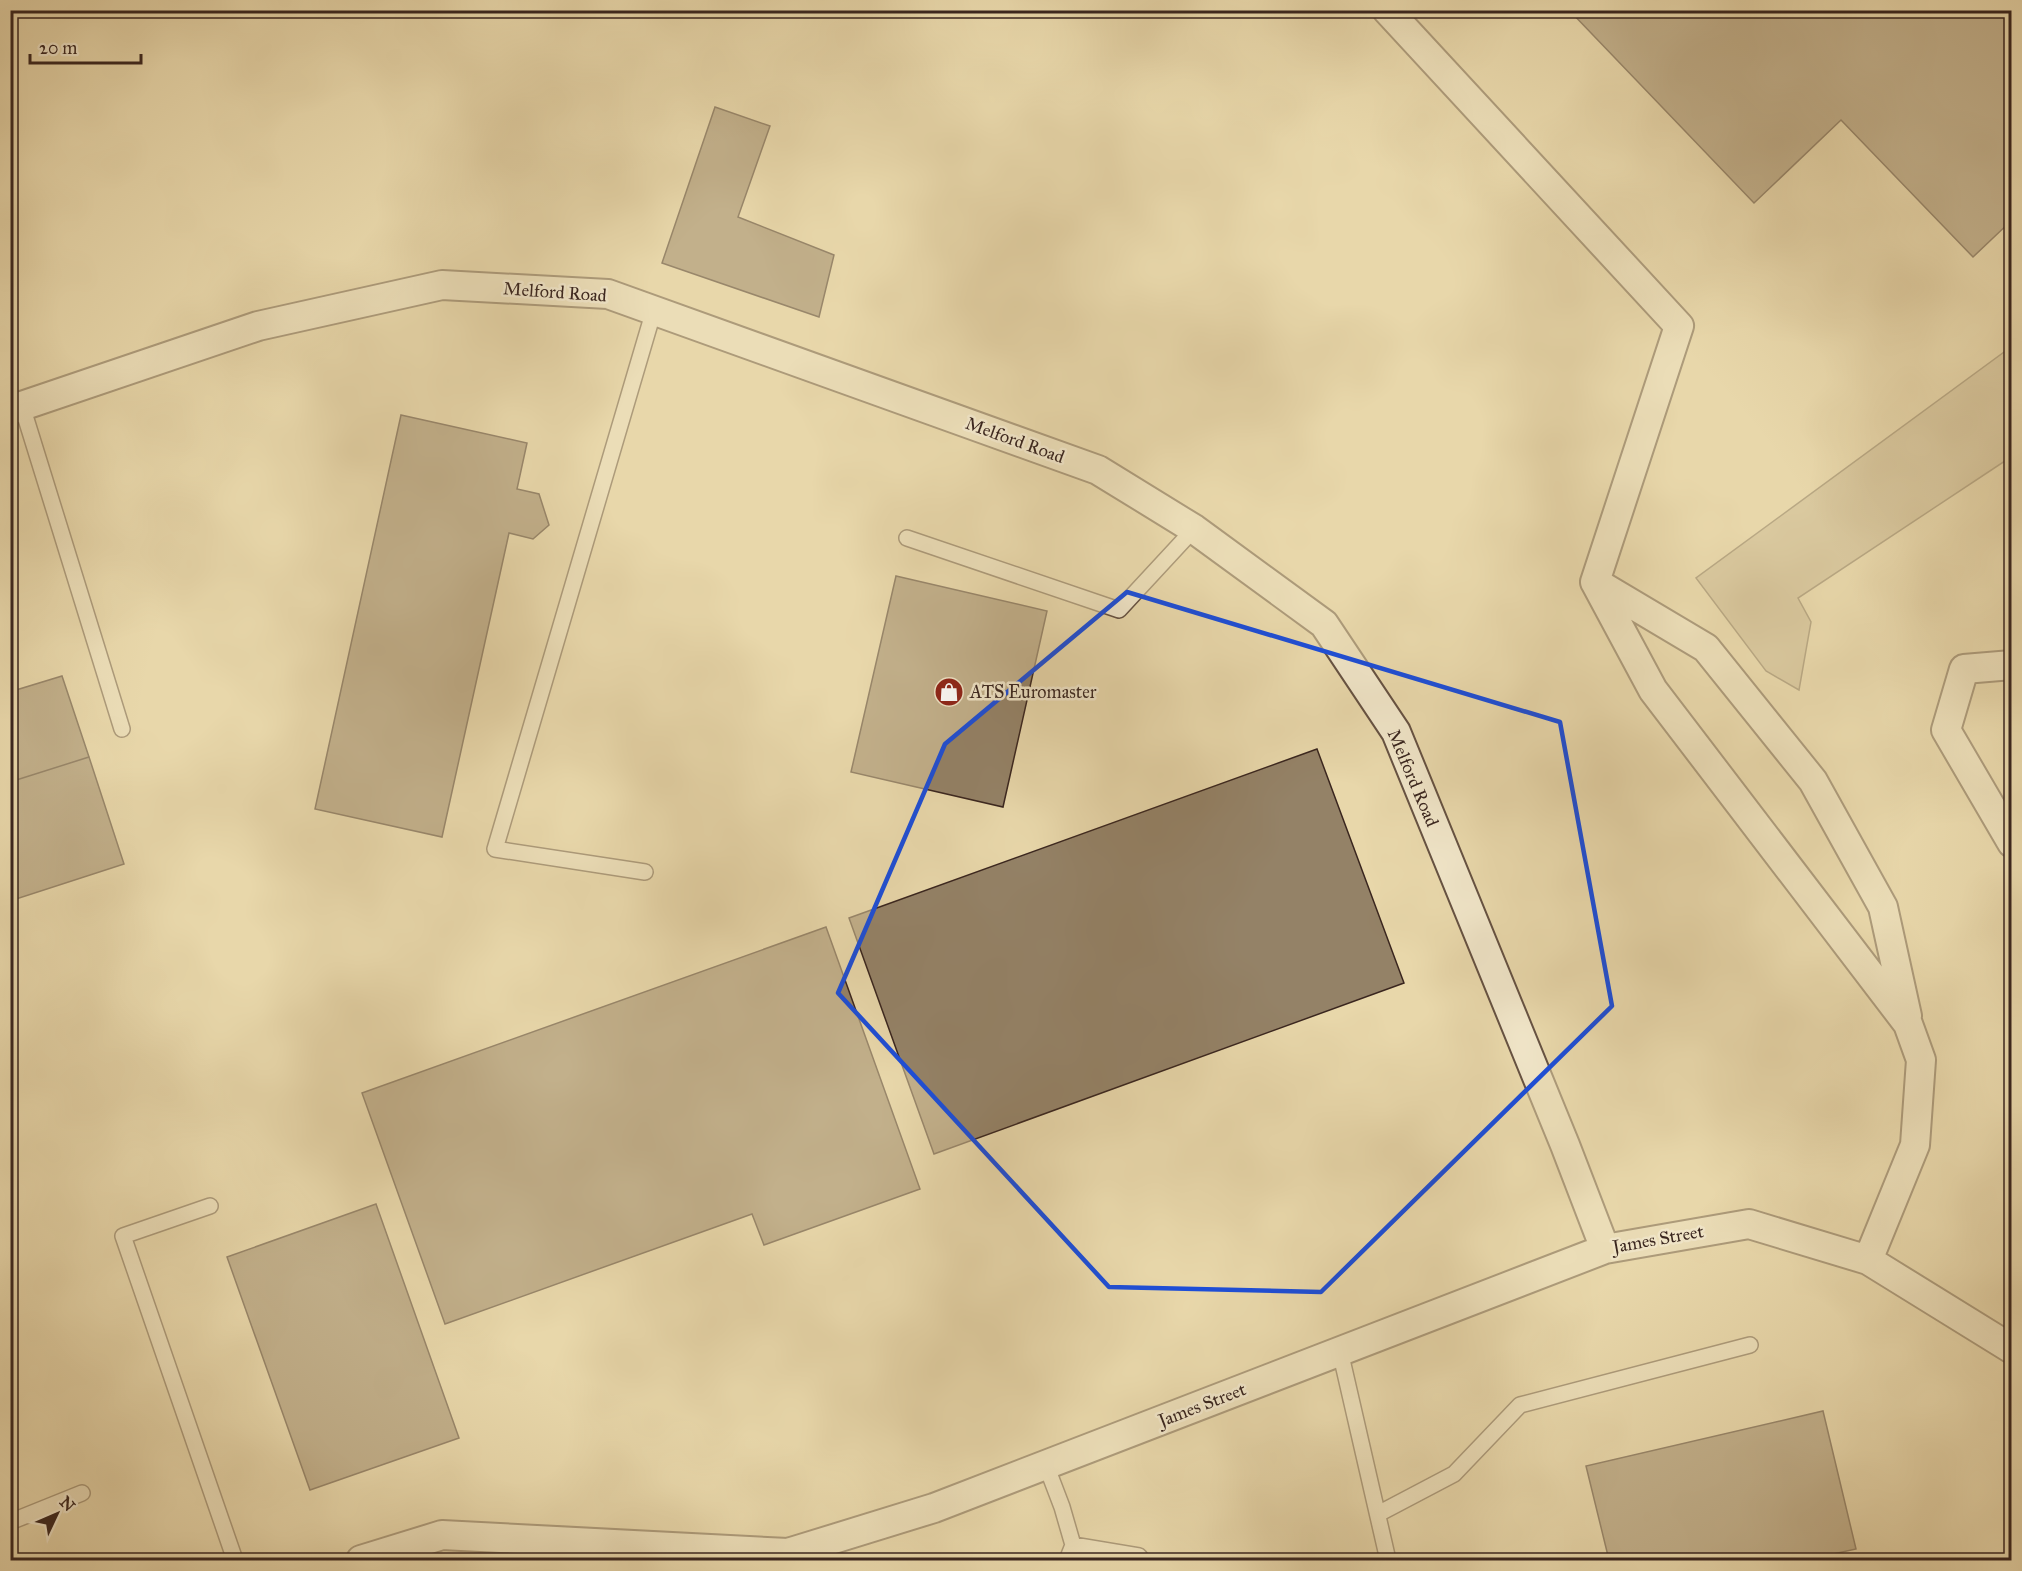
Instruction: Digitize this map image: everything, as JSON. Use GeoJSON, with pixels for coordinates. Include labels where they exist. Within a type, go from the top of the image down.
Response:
{"type":"FeatureCollection","features":[{"type":"Feature","properties":{"kind":"street"},"geometry":{"type":"LineString","coordinates":[[1387,10],[1679,326],[1594,582],[1653,690],[1908,1024]]}},
{"type":"Feature","properties":{"kind":"street","name":"Melford Road"},"geometry":{"type":"LineString","coordinates":[[16,408],[258,326],[442,285],[608,294],[1098,470],[1194,529],[1324,624],[1396,732],[1565,1145],[1605,1249]]}},
{"type":"Feature","properties":{"kind":"street"},"geometry":{"type":"LineString","coordinates":[[1594,582],[1706,648],[1813,782],[1882,907],[1908,1024],[1920,1060],[1915,1145],[1868,1260]]}},
{"type":"Feature","properties":{"kind":"street"},"geometry":{"type":"LineString","coordinates":[[2012,665],[1964,669],[1946,730],[2012,843]]}},
{"type":"Feature","properties":{"kind":"street","name":"James Street"},"geometry":{"type":"LineString","coordinates":[[361,1560],[445,1548],[650,1553],[788,1553],[934,1508],[1605,1249],[1749,1224],[1868,1260],[2012,1348]]}},
{"type":"Feature","properties":{"kind":"lane"},"geometry":{"type":"LineString","coordinates":[[645,873],[495,849],[654,310]]}},
{"type":"Feature","properties":{"kind":"lane"},"geometry":{"type":"LineString","coordinates":[[16,408],[122,729]]}},
{"type":"Feature","properties":{"kind":"lane"},"geometry":{"type":"LineString","coordinates":[[907,538],[1119,610],[1194,529]]}},
{"type":"Feature","properties":{"kind":"lane"},"geometry":{"type":"LineString","coordinates":[[210,1206],[123,1236],[235,1560]]}},
{"type":"Feature","properties":{"kind":"lane"},"geometry":{"type":"LineString","coordinates":[[1378,1514],[1454,1474],[1520,1405],[1750,1345]]}},
{"type":"Feature","properties":{"kind":"lane"},"geometry":{"type":"LineString","coordinates":[[1340,1351],[1388,1560]]}},
{"type":"Feature","properties":{"kind":"lane"},"geometry":{"type":"LineString","coordinates":[[1046,1465],[1062,1507],[1072,1545],[1067,1560]]}},
{"type":"Feature","properties":{"kind":"lane"},"geometry":{"type":"LineString","coordinates":[[10,1522],[82,1493]]}},
{"type":"Feature","properties":{"kind":"lane"},"geometry":{"type":"LineString","coordinates":[[1072,1545],[1139,1556],[1142,1560]]}},
{"type":"Feature","properties":{"kind":"highlighted area"},"geometry":{"type":"Polygon","coordinates":[[[1127,592],[1560,722],[1612,1006],[1321,1292],[1109,1287],[838,993],[945,744],[1127,592]]]}},
{"type":"Feature","properties":{"kind":"shaded area"},"geometry":{"type":"Polygon","coordinates":[[[2011,347],[2011,457],[1798,598],[1811,622],[1799,690],[1766,671],[1696,578],[2011,347]]]}},
{"type":"Feature","properties":{"kind":"building"},"geometry":{"type":"Polygon","coordinates":[[[1569,10],[2012,10],[2012,220],[1973,257],[1841,120],[1754,203],[1569,10]]]}},
{"type":"Feature","properties":{"kind":"building"},"geometry":{"type":"Polygon","coordinates":[[[715,107],[770,126],[738,217],[834,255],[819,317],[662,263],[715,107]]]}},
{"type":"Feature","properties":{"kind":"building"},"geometry":{"type":"Polygon","coordinates":[[[401,415],[527,443],[517,489],[539,494],[549,525],[533,539],[509,533],[442,837],[315,809],[401,415]]]}},
{"type":"Feature","properties":{"kind":"building","name":"ATS Euromaster"},"geometry":{"type":"Polygon","coordinates":[[[896,576],[1047,611],[1003,807],[851,772],[896,576]]]}},
{"type":"Feature","properties":{"kind":"building"},"geometry":{"type":"Polygon","coordinates":[[[10,673],[16,690],[62,676],[89,757],[10,782],[10,673]]]}},
{"type":"Feature","properties":{"kind":"building"},"geometry":{"type":"Polygon","coordinates":[[[1317,749],[1404,983],[934,1154],[849,918],[1317,749]]]}},
{"type":"Feature","properties":{"kind":"building"},"geometry":{"type":"Polygon","coordinates":[[[89,757],[124,864],[10,901],[10,782],[89,757]]]}},
{"type":"Feature","properties":{"kind":"building"},"geometry":{"type":"Polygon","coordinates":[[[826,927],[920,1189],[764,1245],[752,1214],[445,1324],[362,1093],[826,927]]]}},
{"type":"Feature","properties":{"kind":"building"},"geometry":{"type":"Polygon","coordinates":[[[376,1204],[459,1438],[310,1490],[227,1257],[376,1204]]]}},
{"type":"Feature","properties":{"kind":"building"},"geometry":{"type":"Polygon","coordinates":[[[1823,1411],[1856,1549],[1806,1560],[1609,1560],[1586,1466],[1823,1411]]]}},
{"type":"Feature","properties":{"kind":"place","name":"ATS Euromaster"},"geometry":{"type":"Point","coordinates":[949,692]}}]}
